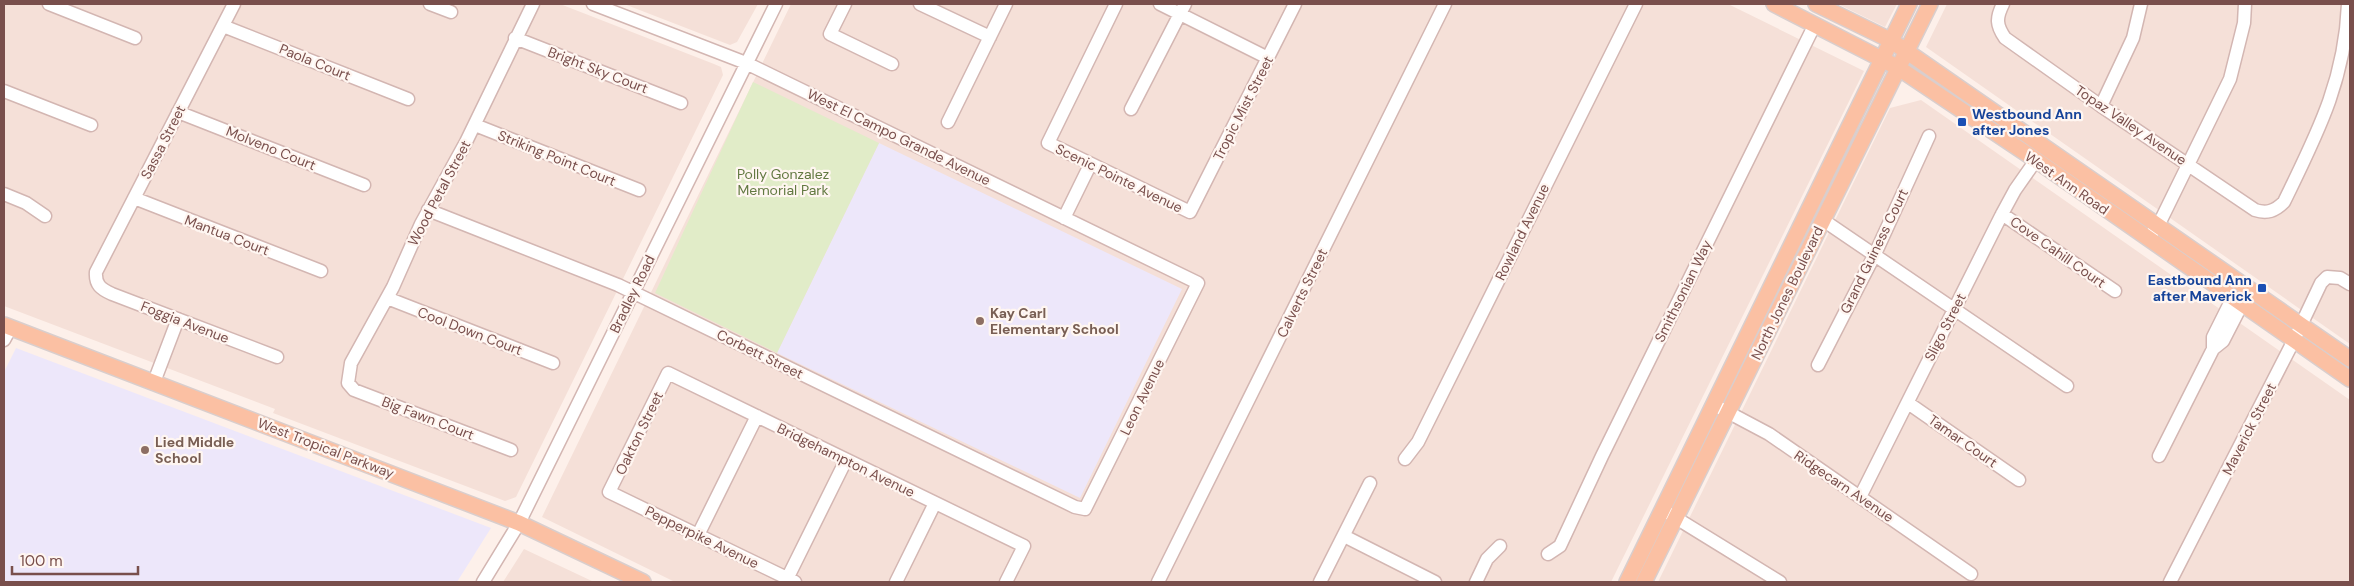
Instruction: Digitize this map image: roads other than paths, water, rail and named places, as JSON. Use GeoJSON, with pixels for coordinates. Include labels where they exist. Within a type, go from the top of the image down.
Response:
{"type":"FeatureCollection","features":[{"type":"Feature","properties":{"kind":"main road","name":"West Ann Road"},"geometry":{"type":"LineString","coordinates":[[1774,4],[1897,67],[2036,160],[2350,380]]}},
{"type":"Feature","properties":{"kind":"main road","name":"West Ann Road"},"geometry":{"type":"LineString","coordinates":[[1816,4],[1890,40],[2350,359]]}},
{"type":"Feature","properties":{"kind":"main road","name":"North Jones Boulevard"},"geometry":{"type":"LineString","coordinates":[[1627,582],[1909,4]]}},
{"type":"Feature","properties":{"kind":"main road","name":"North Jones Boulevard"},"geometry":{"type":"LineString","coordinates":[[1644,582],[1897,67],[1930,4]]}},
{"type":"Feature","properties":{"kind":"main road"},"geometry":{"type":"LineString","coordinates":[[2036,160],[2043,158],[2056,165],[2085,174]]}},
{"type":"Feature","properties":{"kind":"main road","name":"West Tropical Parkway"},"geometry":{"type":"LineString","coordinates":[[6,331],[154,382],[519,523],[641,582]]}},
{"type":"Feature","properties":{"kind":"street"},"geometry":{"type":"LineString","coordinates":[[49,4],[135,38]]}},
{"type":"Feature","properties":{"kind":"street","name":"Sassa Street"},"geometry":{"type":"LineString","coordinates":[[95,282],[96,272],[234,4]]}},
{"type":"Feature","properties":{"kind":"street"},"geometry":{"type":"LineString","coordinates":[[430,4],[451,12]]}},
{"type":"Feature","properties":{"kind":"street","name":"Wood Petal Street"},"geometry":{"type":"LineString","coordinates":[[348,383],[351,363],[387,298],[428,210],[475,125],[515,38],[533,4]]}},
{"type":"Feature","properties":{"kind":"street","name":"West El Campo Grande Avenue"},"geometry":{"type":"LineString","coordinates":[[594,4],[746,64],[1198,284]]}},
{"type":"Feature","properties":{"kind":"street","name":"Bradley Road"},"geometry":{"type":"LineString","coordinates":[[483,582],[519,523],[776,4]]}},
{"type":"Feature","properties":{"kind":"street"},"geometry":{"type":"LineString","coordinates":[[845,4],[830,34],[892,64]]}},
{"type":"Feature","properties":{"kind":"street"},"geometry":{"type":"LineString","coordinates":[[920,4],[990,37]]}},
{"type":"Feature","properties":{"kind":"street"},"geometry":{"type":"LineString","coordinates":[[948,122],[1006,4]]}},
{"type":"Feature","properties":{"kind":"street","name":"Scenic Pointe Avenue"},"geometry":{"type":"LineString","coordinates":[[1116,4],[1048,143],[1190,212]]}},
{"type":"Feature","properties":{"kind":"street"},"geometry":{"type":"LineString","coordinates":[[1160,4],[1183,9],[1268,58]]}},
{"type":"Feature","properties":{"kind":"street","name":"Tropic Mist Street"},"geometry":{"type":"LineString","coordinates":[[1190,212],[1295,4]]}},
{"type":"Feature","properties":{"kind":"street","name":"Calverts Street"},"geometry":{"type":"LineString","coordinates":[[1158,582],[1445,4]]}},
{"type":"Feature","properties":{"kind":"street","name":"Rowland Avenue"},"geometry":{"type":"LineString","coordinates":[[1405,458],[1418,442],[1636,4]]}},
{"type":"Feature","properties":{"kind":"street","name":"Topaz Valley Avenue"},"geometry":{"type":"LineString","coordinates":[[2003,4],[1997,16],[1998,27],[2005,38],[2101,106],[2255,210],[2270,212],[2284,202],[2320,129],[2332,98],[2342,59],[2348,4]]}},
{"type":"Feature","properties":{"kind":"street"},"geometry":{"type":"LineString","coordinates":[[2101,106],[2134,38],[2140,4]]}},
{"type":"Feature","properties":{"kind":"street"},"geometry":{"type":"LineString","coordinates":[[2148,239],[2158,226],[2230,79],[2244,23],[2245,4]]}},
{"type":"Feature","properties":{"kind":"street"},"geometry":{"type":"LineString","coordinates":[[1131,109],[1183,9]]}},
{"type":"Feature","properties":{"kind":"street","name":"Smithsonian Way"},"geometry":{"type":"LineString","coordinates":[[1548,554],[1560,546],[1602,456],[1815,24]]}},
{"type":"Feature","properties":{"kind":"street","name":"Paola Court"},"geometry":{"type":"LineString","coordinates":[[223,26],[408,98]]}},
{"type":"Feature","properties":{"kind":"street","name":"Bright Sky Court"},"geometry":{"type":"LineString","coordinates":[[515,38],[682,103]]}},
{"type":"Feature","properties":{"kind":"street"},"geometry":{"type":"LineString","coordinates":[[4,91],[91,125]]}},
{"type":"Feature","properties":{"kind":"street","name":"Molveno Court"},"geometry":{"type":"LineString","coordinates":[[178,112],[364,185]]}},
{"type":"Feature","properties":{"kind":"street","name":"Striking Point Court"},"geometry":{"type":"LineString","coordinates":[[475,125],[639,190]]}},
{"type":"Feature","properties":{"kind":"street","name":"Grand Guiness Court"},"geometry":{"type":"LineString","coordinates":[[1818,365],[1875,254],[1929,136]]}},
{"type":"Feature","properties":{"kind":"street","name":"Sligo Street"},"geometry":{"type":"LineString","coordinates":[[1860,497],[2002,214],[2015,190],[2036,160]]}},
{"type":"Feature","properties":{"kind":"street"},"geometry":{"type":"LineString","coordinates":[[1064,218],[1090,165]]}},
{"type":"Feature","properties":{"kind":"street"},"geometry":{"type":"LineString","coordinates":[[5,198],[37,209],[45,216]]}},
{"type":"Feature","properties":{"kind":"street","name":"Mantua Court"},"geometry":{"type":"LineString","coordinates":[[134,198],[321,271]]}},
{"type":"Feature","properties":{"kind":"street","name":"Corbett Street"},"geometry":{"type":"LineString","coordinates":[[428,210],[633,293],[1075,507],[1085,509]]}},
{"type":"Feature","properties":{"kind":"street","name":"Cove Cahill Court"},"geometry":{"type":"LineString","coordinates":[[2002,214],[2115,291]]}},
{"type":"Feature","properties":{"kind":"street"},"geometry":{"type":"LineString","coordinates":[[1822,220],[1955,308],[2067,386]]}},
{"type":"Feature","properties":{"kind":"street","name":"Maverick Street"},"geometry":{"type":"LineString","coordinates":[[2170,582],[2294,340],[2321,283],[2327,277],[2340,278],[2350,284]]}},
{"type":"Feature","properties":{"kind":"street","name":"Foggia Avenue"},"geometry":{"type":"LineString","coordinates":[[95,282],[101,289],[112,294],[277,357]]}},
{"type":"Feature","properties":{"kind":"street","name":"Leon Avenue"},"geometry":{"type":"LineString","coordinates":[[1085,509],[1198,284]]}},
{"type":"Feature","properties":{"kind":"street","name":"Cool Down Court"},"geometry":{"type":"LineString","coordinates":[[387,298],[553,363]]}},
{"type":"Feature","properties":{"kind":"street"},"geometry":{"type":"LineString","coordinates":[[2159,456],[2213,350],[2213,337],[2237,301]]}},
{"type":"Feature","properties":{"kind":"street"},"geometry":{"type":"LineString","coordinates":[[154,382],[178,319]]}},
{"type":"Feature","properties":{"kind":"street","name":"Bridgehampton Avenue"},"geometry":{"type":"LineString","coordinates":[[668,373],[1024,546],[1006,582]]}},
{"type":"Feature","properties":{"kind":"street","name":"Oakton Street"},"geometry":{"type":"LineString","coordinates":[[609,492],[668,373]]}},
{"type":"Feature","properties":{"kind":"street","name":"Big Fawn Court"},"geometry":{"type":"LineString","coordinates":[[348,383],[354,390],[362,394],[511,450]]}},
{"type":"Feature","properties":{"kind":"street","name":"Tamar Court"},"geometry":{"type":"LineString","coordinates":[[1908,402],[2019,480]]}},
{"type":"Feature","properties":{"kind":"street","name":"Ridgecarn Avenue"},"geometry":{"type":"LineString","coordinates":[[1713,405],[1769,434],[1971,574]]}},
{"type":"Feature","properties":{"kind":"street"},"geometry":{"type":"LineString","coordinates":[[698,535],[757,416]]}},
{"type":"Feature","properties":{"kind":"street"},"geometry":{"type":"LineString","coordinates":[[791,580],[846,460]]}},
{"type":"Feature","properties":{"kind":"street"},"geometry":{"type":"LineString","coordinates":[[1320,582],[1370,484]]}},
{"type":"Feature","properties":{"kind":"street","name":"Pepperpike Avenue"},"geometry":{"type":"LineString","coordinates":[[609,492],[791,580]]}},
{"type":"Feature","properties":{"kind":"street"},"geometry":{"type":"LineString","coordinates":[[896,582],[935,503]]}},
{"type":"Feature","properties":{"kind":"street"},"geometry":{"type":"LineString","coordinates":[[1663,510],[1780,582]]}},
{"type":"Feature","properties":{"kind":"street"},"geometry":{"type":"LineString","coordinates":[[1344,536],[1435,582]]}},
{"type":"Feature","properties":{"kind":"street"},"geometry":{"type":"LineString","coordinates":[[1476,582],[1488,558],[1500,546]]}},
{"type":"Feature","properties":{"kind":"place","name":"Westbound Ann after Jones"},"geometry":{"type":"Point","coordinates":[1962,122]}},
{"type":"Feature","properties":{"kind":"place","name":"Eastbound Ann after Maverick"},"geometry":{"type":"Point","coordinates":[2262,288]}},
{"type":"Feature","properties":{"kind":"place","name":"Kay Carl Elementary School"},"geometry":{"type":"Point","coordinates":[980,321]}},
{"type":"Feature","properties":{"kind":"place","name":"Lied Middle School"},"geometry":{"type":"Point","coordinates":[145,450]}},
{"type":"Feature","properties":{"kind":"park label","name":"Polly Gonzalez Memorial Park"},"geometry":{"type":"Point","coordinates":[783,182]}}]}
